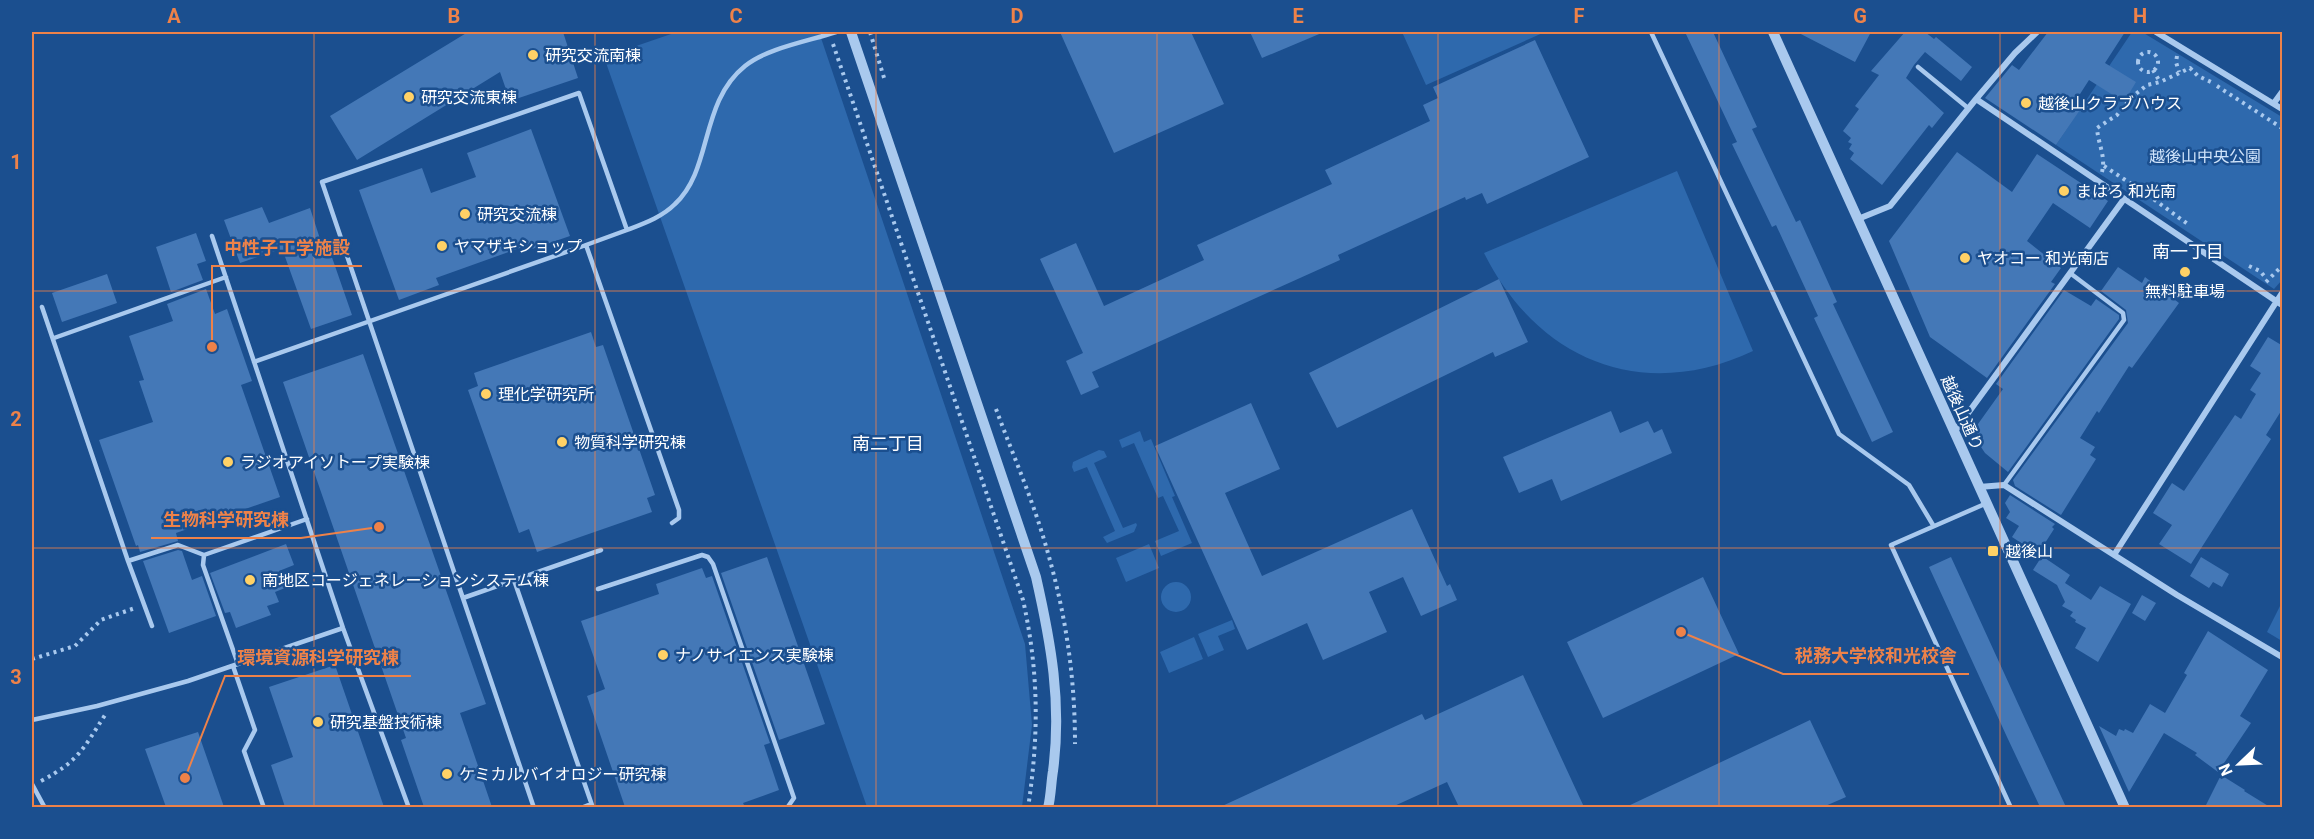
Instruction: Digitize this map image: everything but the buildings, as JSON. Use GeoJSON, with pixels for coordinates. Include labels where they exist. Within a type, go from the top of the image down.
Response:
{"type":"FeatureCollection","features":[{"type":"Feature","properties":{"kind":"street"},"geometry":{"type":"LineString","coordinates":[[850,32],[1036,577],[1049,634],[1057,690],[1056,745],[1047,807]]}},
{"type":"Feature","properties":{"kind":"street","name":"越後山通り"},"geometry":{"type":"LineString","coordinates":[[1773,32],[2125,807]]}},
{"type":"Feature","properties":{"kind":"street"},"geometry":{"type":"LineString","coordinates":[[1858,219],[1890,206],[2014,53],[2037,32]]}},
{"type":"Feature","properties":{"kind":"street"},"geometry":{"type":"LineString","coordinates":[[2156,32],[2283,109]]}},
{"type":"Feature","properties":{"kind":"street"},"geometry":{"type":"LineString","coordinates":[[2274,103],[2283,92]]}},
{"type":"Feature","properties":{"kind":"street"},"geometry":{"type":"LineString","coordinates":[[1976,99],[2280,303]]}},
{"type":"Feature","properties":{"kind":"street"},"geometry":{"type":"LineString","coordinates":[[1954,432],[2124,199]]}},
{"type":"Feature","properties":{"kind":"street"},"geometry":{"type":"LineString","coordinates":[[2114,555],[2280,303],[2283,293]]}},
{"type":"Feature","properties":{"kind":"street"},"geometry":{"type":"LineString","coordinates":[[1979,487],[2004,485],[2114,555],[2283,657]]}},
{"type":"Feature","properties":{"kind":"lane"},"geometry":{"type":"LineString","coordinates":[[254,362],[586,245],[664,213],[688,188],[719,95],[731,79],[747,64],[767,54],[836,32]]}},
{"type":"Feature","properties":{"kind":"lane"},"geometry":{"type":"LineString","coordinates":[[1651,32],[1839,434],[1909,485],[1933,525]]}},
{"type":"Feature","properties":{"kind":"lane"},"geometry":{"type":"LineString","coordinates":[[1918,67],[1968,108]]}},
{"type":"Feature","properties":{"kind":"lane"},"geometry":{"type":"LineString","coordinates":[[534,807],[322,182],[579,93],[627,230]]}},
{"type":"Feature","properties":{"kind":"lane"},"geometry":{"type":"LineString","coordinates":[[212,236],[343,628],[409,807]]}},
{"type":"Feature","properties":{"kind":"lane"},"geometry":{"type":"LineString","coordinates":[[586,245],[679,510],[679,518],[672,523]]}},
{"type":"Feature","properties":{"kind":"lane"},"geometry":{"type":"LineString","coordinates":[[2004,485],[2124,320],[2123,313],[2070,273]]}},
{"type":"Feature","properties":{"kind":"lane"},"geometry":{"type":"LineString","coordinates":[[54,338],[226,277]]}},
{"type":"Feature","properties":{"kind":"lane"},"geometry":{"type":"LineString","coordinates":[[42,307],[152,626]]}},
{"type":"Feature","properties":{"kind":"lane"},"geometry":{"type":"LineString","coordinates":[[1987,503],[1891,545],[2011,807]]}},
{"type":"Feature","properties":{"kind":"lane"},"geometry":{"type":"LineString","coordinates":[[128,561],[178,545],[204,555],[306,519]]}},
{"type":"Feature","properties":{"kind":"lane"},"geometry":{"type":"LineString","coordinates":[[463,598],[601,550]]}},
{"type":"Feature","properties":{"kind":"lane"},"geometry":{"type":"LineString","coordinates":[[204,555],[203,565],[255,730],[244,751],[264,807]]}},
{"type":"Feature","properties":{"kind":"lane"},"geometry":{"type":"LineString","coordinates":[[598,589],[702,555],[708,557],[714,564],[794,798],[787,807]]}},
{"type":"Feature","properties":{"kind":"lane"},"geometry":{"type":"LineString","coordinates":[[514,580],[592,806],[581,807]]}},
{"type":"Feature","properties":{"kind":"lane"},"geometry":{"type":"LineString","coordinates":[[32,720],[97,706],[188,681],[343,628]]}},
{"type":"Feature","properties":{"kind":"lane"},"geometry":{"type":"LineString","coordinates":[[32,785],[45,807]]}},
{"type":"Feature","properties":{"kind":"path"},"geometry":{"type":"LineString","coordinates":[[830,33],[1023,600],[1032,639],[1037,721],[1034,768],[1028,807]]}},
{"type":"Feature","properties":{"kind":"path"},"geometry":{"type":"LineString","coordinates":[[2145,52],[2155,54],[2158,58],[2158,64],[2153,70],[2146,71],[2139,64],[2139,59],[2145,52]]}},
{"type":"Feature","properties":{"kind":"path"},"geometry":{"type":"LineString","coordinates":[[2097,180],[2103,166],[2104,156],[2098,141],[2097,128],[2117,115],[2132,97],[2147,85],[2160,82],[2190,68],[2283,128]]}},
{"type":"Feature","properties":{"kind":"path"},"geometry":{"type":"LineString","coordinates":[[2153,70],[2160,82]]}},
{"type":"Feature","properties":{"kind":"path"},"geometry":{"type":"LineString","coordinates":[[2103,166],[2190,226]]}},
{"type":"Feature","properties":{"kind":"path"},"geometry":{"type":"LineString","coordinates":[[2245,264],[2260,271],[2267,280]]}},
{"type":"Feature","properties":{"kind":"path"},"geometry":{"type":"LineString","coordinates":[[2263,291],[2267,280],[2283,266]]}},
{"type":"Feature","properties":{"kind":"path"},"geometry":{"type":"LineString","coordinates":[[32,659],[75,646],[101,620],[144,604]]}},
{"type":"Feature","properties":{"kind":"path"},"geometry":{"type":"LineString","coordinates":[[32,785],[64,769],[80,755],[105,715]]}},
{"type":"Feature","properties":{"kind":"green space"},"geometry":{"type":"Polygon","coordinates":[[[677,32],[819,32],[1025,644],[1032,725],[1022,807],[867,807],[604,57],[677,32]]]}},
{"type":"Feature","properties":{"kind":"green space"},"geometry":{"type":"Polygon","coordinates":[[[1402,32],[1545,32],[1426,85],[1402,32]]]}},
{"type":"Feature","properties":{"kind":"green space","name":"越後山中央公園"},"geometry":{"type":"Polygon","coordinates":[[[2132,32],[2142,32],[2282,117],[2282,280],[2274,289],[2056,145],[2132,32]]]}},
{"type":"Feature","properties":{"kind":"green space"},"geometry":{"type":"Polygon","coordinates":[[[1677,171],[1753,351],[1712,366],[1672,373],[1634,371],[1598,362],[1564,345],[1533,321],[1507,290],[1484,253],[1677,171]]]}},
{"type":"Feature","properties":{"kind":"green space"},"geometry":{"type":"Polygon","coordinates":[[[1140,431],[1144,442],[1151,439],[1192,543],[1161,556],[1155,541],[1179,531],[1163,496],[1158,498],[1134,443],[1122,448],[1119,440],[1140,431]]]}},
{"type":"Feature","properties":{"kind":"green space"},"geometry":{"type":"Polygon","coordinates":[[[1099,450],[1104,451],[1107,457],[1094,463],[1123,528],[1136,523],[1137,525],[1134,532],[1107,543],[1103,537],[1115,531],[1087,467],[1074,472],[1072,467],[1073,462],[1099,450]]]}},
{"type":"Feature","properties":{"kind":"green space"},"geometry":{"type":"Polygon","coordinates":[[[1149,544],[1159,568],[1126,582],[1116,558],[1149,544]]]}},
{"type":"Feature","properties":{"kind":"green space"},"geometry":{"type":"Polygon","coordinates":[[[1176,582],[1187,586],[1191,597],[1187,608],[1176,612],[1165,608],[1161,597],[1165,586],[1176,582]]]}},
{"type":"Feature","properties":{"kind":"green space"},"geometry":{"type":"Polygon","coordinates":[[[2282,602],[2282,641],[2267,632],[2282,602]]]}},
{"type":"Feature","properties":{"kind":"green space"},"geometry":{"type":"Polygon","coordinates":[[[1232,620],[1235,629],[1218,636],[1224,650],[1208,657],[1198,634],[1232,620]]]}},
{"type":"Feature","properties":{"kind":"green space"},"geometry":{"type":"Polygon","coordinates":[[[1194,637],[1203,659],[1169,673],[1160,652],[1194,637]]]}},
{"type":"Feature","properties":{"kind":"place","name":"研究交流南棟"},"geometry":{"type":"Point","coordinates":[533,55]}},
{"type":"Feature","properties":{"kind":"place","name":"研究交流東棟"},"geometry":{"type":"Point","coordinates":[409,97]}},
{"type":"Feature","properties":{"kind":"place","name":"越後山クラブハウス"},"geometry":{"type":"Point","coordinates":[2026,103]}},
{"type":"Feature","properties":{"kind":"place","name":"まはろ 和光南"},"geometry":{"type":"Point","coordinates":[2064,191]}},
{"type":"Feature","properties":{"kind":"place","name":"研究交流棟"},"geometry":{"type":"Point","coordinates":[465,214]}},
{"type":"Feature","properties":{"kind":"place","name":"ヤマザキショップ"},"geometry":{"type":"Point","coordinates":[442,246]}},
{"type":"Feature","properties":{"kind":"place","name":"ヤオコー 和光南店"},"geometry":{"type":"Point","coordinates":[1965,258]}},
{"type":"Feature","properties":{"kind":"place","name":"無料駐車場"},"geometry":{"type":"Point","coordinates":[2185,272]}},
{"type":"Feature","properties":{"kind":"place","name":"中性子工学施設"},"geometry":{"type":"Point","coordinates":[212,347]}},
{"type":"Feature","properties":{"kind":"place","name":"理化学研究所"},"geometry":{"type":"Point","coordinates":[486,394]}},
{"type":"Feature","properties":{"kind":"place","name":"物質科学研究棟"},"geometry":{"type":"Point","coordinates":[562,442]}},
{"type":"Feature","properties":{"kind":"place","name":"ラジオアイソトープ実験棟"},"geometry":{"type":"Point","coordinates":[228,462]}},
{"type":"Feature","properties":{"kind":"place","name":"生物科学研究棟"},"geometry":{"type":"Point","coordinates":[379,527]}},
{"type":"Feature","properties":{"kind":"place","name":"越後山"},"geometry":{"type":"Point","coordinates":[1993,551]}},
{"type":"Feature","properties":{"kind":"place","name":"南地区コージェネレーションシステム棟"},"geometry":{"type":"Point","coordinates":[250,580]}},
{"type":"Feature","properties":{"kind":"place","name":"税務大学校和光校舎"},"geometry":{"type":"Point","coordinates":[1681,632]}},
{"type":"Feature","properties":{"kind":"place","name":"ナノサイエンス実験棟"},"geometry":{"type":"Point","coordinates":[663,655]}},
{"type":"Feature","properties":{"kind":"place","name":"研究基盤技術棟"},"geometry":{"type":"Point","coordinates":[318,722]}},
{"type":"Feature","properties":{"kind":"place","name":"ケミカルバイオロジー研究棟"},"geometry":{"type":"Point","coordinates":[447,774]}},
{"type":"Feature","properties":{"kind":"place","name":"環境資源科学研究棟"},"geometry":{"type":"Point","coordinates":[185,778]}},
{"type":"Feature","properties":{"kind":"district","name":"南一丁目"},"geometry":{"type":"Point","coordinates":[2188,251]}},
{"type":"Feature","properties":{"kind":"district","name":"南二丁目"},"geometry":{"type":"Point","coordinates":[888,443]}}]}
